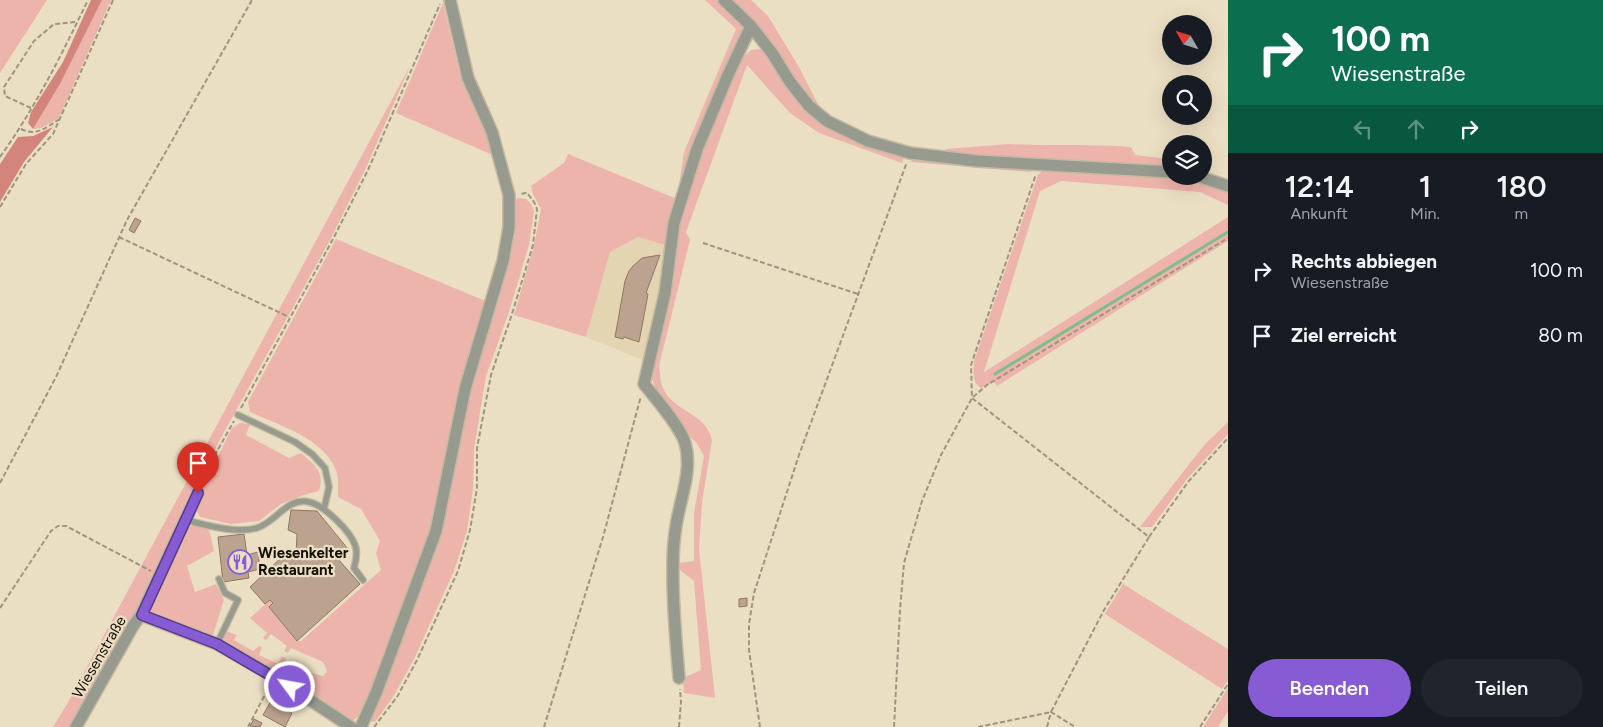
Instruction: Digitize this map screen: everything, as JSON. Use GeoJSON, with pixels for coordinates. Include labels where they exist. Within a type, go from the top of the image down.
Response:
{"type":"FeatureCollection","features":[{"type":"Feature","properties":{"kind":"street"},"geometry":{"type":"LineString","coordinates":[[360,727],[376,693],[436,531],[466,389],[503,261],[509,227],[509,195],[492,132],[468,78],[450,0]]}},
{"type":"Feature","properties":{"kind":"street"},"geometry":{"type":"LineString","coordinates":[[724,0],[751,26],[809,106],[827,121],[868,141],[910,152],[977,161],[1162,171]]}},
{"type":"Feature","properties":{"kind":"street"},"geometry":{"type":"LineString","coordinates":[[679,678],[673,563],[676,525],[685,483],[687,460],[685,444],[680,433],[644,384],[665,293],[674,223],[696,149],[751,26]]}},
{"type":"Feature","properties":{"kind":"street"},"geometry":{"type":"LineString","coordinates":[[1212,181],[1228,186]]}},
{"type":"Feature","properties":{"kind":"street","name":"Wiesenstraße"},"geometry":{"type":"LineString","coordinates":[[76,727],[133,626],[142,615],[198,493]]}},
{"type":"Feature","properties":{"kind":"street"},"geometry":{"type":"LineString","coordinates":[[142,615],[217,644],[275,677],[350,727]]}},
{"type":"Feature","properties":{"kind":"lane"},"geometry":{"type":"LineString","coordinates":[[238,414],[294,442],[312,454],[325,468],[329,487],[324,509]]}},
{"type":"Feature","properties":{"kind":"lane"},"geometry":{"type":"LineString","coordinates":[[185,520],[219,528],[255,528],[268,524],[291,503],[309,502],[324,509],[342,526],[356,546],[357,559],[354,568],[362,580]]}},
{"type":"Feature","properties":{"kind":"lane"},"geometry":{"type":"LineString","coordinates":[[217,644],[238,600],[225,593],[220,579]]}},
{"type":"Feature","properties":{"kind":"path"},"geometry":{"type":"LineString","coordinates":[[0,157],[21,128],[60,58],[88,0]]}},
{"type":"Feature","properties":{"kind":"path"},"geometry":{"type":"LineString","coordinates":[[0,207],[26,164],[52,134],[113,0]]}},
{"type":"Feature","properties":{"kind":"path"},"geometry":{"type":"LineString","coordinates":[[0,483],[56,377],[127,220],[252,0]]}},
{"type":"Feature","properties":{"kind":"path"},"geometry":{"type":"LineString","coordinates":[[198,493],[216,453],[333,239],[368,170],[442,0]]}},
{"type":"Feature","properties":{"kind":"path"},"geometry":{"type":"LineString","coordinates":[[31,108],[5,96],[4,87],[34,41],[54,24],[76,22]]}},
{"type":"Feature","properties":{"kind":"path"},"geometry":{"type":"LineString","coordinates":[[21,128],[30,133],[38,131],[60,119]]}},
{"type":"Feature","properties":{"kind":"path"},"geometry":{"type":"LineString","coordinates":[[760,727],[749,650],[749,624],[754,593],[799,455],[910,152]]}},
{"type":"Feature","properties":{"kind":"path"},"geometry":{"type":"LineString","coordinates":[[972,398],[971,365],[1039,164]]}},
{"type":"Feature","properties":{"kind":"path"},"geometry":{"type":"LineString","coordinates":[[374,727],[396,697],[417,660],[458,571],[470,530],[477,488],[477,448],[491,375],[533,245],[537,210],[534,202],[527,193],[509,195]]}},
{"type":"Feature","properties":{"kind":"path"},"geometry":{"type":"LineString","coordinates":[[120,237],[290,317]]}},
{"type":"Feature","properties":{"kind":"path"},"geometry":{"type":"LineString","coordinates":[[894,727],[904,563],[922,501],[941,455],[972,398],[987,385],[1228,238]]}},
{"type":"Feature","properties":{"kind":"path"},"geometry":{"type":"LineString","coordinates":[[703,243],[858,294]]}},
{"type":"Feature","properties":{"kind":"path"},"geometry":{"type":"LineString","coordinates":[[544,727],[603,538],[644,384]]}},
{"type":"Feature","properties":{"kind":"path"},"geometry":{"type":"LineString","coordinates":[[972,398],[1149,537]]}},
{"type":"Feature","properties":{"kind":"path"},"geometry":{"type":"LineString","coordinates":[[1047,727],[1051,712],[1104,610],[1149,537],[1188,482],[1228,438]]}},
{"type":"Feature","properties":{"kind":"path"},"geometry":{"type":"LineString","coordinates":[[0,608],[51,531],[58,526],[66,526],[159,575]]}},
{"type":"Feature","properties":{"kind":"path"},"geometry":{"type":"LineString","coordinates":[[248,727],[275,677]]}},
{"type":"Feature","properties":{"kind":"path"},"geometry":{"type":"LineString","coordinates":[[679,678],[681,702],[679,727]]}},
{"type":"Feature","properties":{"kind":"path"},"geometry":{"type":"LineString","coordinates":[[1200,727],[1228,684]]}},
{"type":"Feature","properties":{"kind":"path"},"geometry":{"type":"LineString","coordinates":[[978,727],[1051,712],[1075,727]]}},
{"type":"Feature","properties":{"kind":"shaded area"},"geometry":{"type":"Polygon","coordinates":[[[0,0],[47,0],[0,73],[0,0]]]}},
{"type":"Feature","properties":{"kind":"shaded area"},"geometry":{"type":"Polygon","coordinates":[[[91,0],[102,0],[60,84],[33,129],[28,123],[31,112],[63,62],[91,0]]]}},
{"type":"Feature","properties":{"kind":"shaded area"},"geometry":{"type":"Polygon","coordinates":[[[102,0],[111,0],[59,118],[41,128],[33,129],[60,84],[102,0]]]}},
{"type":"Feature","properties":{"kind":"shaded area"},"geometry":{"type":"Polygon","coordinates":[[[705,0],[717,0],[743,23],[745,34],[725,73],[668,246],[638,237],[610,252],[586,337],[514,315],[534,245],[541,209],[531,186],[564,163],[568,154],[677,199],[684,152],[736,29],[705,0]]]}},
{"type":"Feature","properties":{"kind":"shaded area"},"geometry":{"type":"Polygon","coordinates":[[[727,0],[751,0],[768,16],[799,67],[823,114],[810,104],[727,0]]]}},
{"type":"Feature","properties":{"kind":"shaded area"},"geometry":{"type":"Polygon","coordinates":[[[443,3],[461,78],[495,156],[396,113],[443,3]]]}},
{"type":"Feature","properties":{"kind":"shaded area"},"geometry":{"type":"Polygon","coordinates":[[[759,49],[765,51],[806,109],[900,153],[904,157],[902,163],[819,133],[790,113],[747,65],[686,232],[690,240],[659,366],[661,384],[667,395],[703,423],[709,431],[712,440],[702,503],[699,549],[715,698],[684,693],[683,678],[701,670],[694,581],[679,569],[679,563],[694,561],[694,513],[704,456],[696,442],[684,433],[657,393],[651,376],[678,223],[699,152],[742,58],[751,50],[759,49]]]}},
{"type":"Feature","properties":{"kind":"shaded area"},"geometry":{"type":"Polygon","coordinates":[[[411,64],[366,168],[330,240],[216,447],[140,608],[73,727],[53,727],[67,704],[411,64]]]}},
{"type":"Feature","properties":{"kind":"shaded area"},"geometry":{"type":"Polygon","coordinates":[[[53,127],[24,162],[0,202],[0,164],[18,137],[33,136],[53,127]]]}},
{"type":"Feature","properties":{"kind":"shaded area"},"geometry":{"type":"Polygon","coordinates":[[[1009,144],[1131,147],[1135,155],[1162,158],[1162,171],[940,156],[946,149],[1009,144]]]}},
{"type":"Feature","properties":{"kind":"shaded area"},"geometry":{"type":"Polygon","coordinates":[[[916,157],[1027,166],[1031,172],[910,162],[916,157]]]}},
{"type":"Feature","properties":{"kind":"shaded area"},"geometry":{"type":"Polygon","coordinates":[[[1046,168],[1162,175],[1162,185],[1212,184],[1228,189],[1228,205],[1200,192],[1061,181],[1040,191],[984,372],[1228,217],[1228,241],[997,386],[994,382],[981,388],[974,379],[974,361],[1038,175],[1046,168]]]}},
{"type":"Feature","properties":{"kind":"shaded area"},"geometry":{"type":"Polygon","coordinates":[[[518,198],[526,199],[534,211],[529,245],[509,312],[486,376],[474,449],[473,489],[467,531],[454,571],[414,659],[393,697],[375,722],[368,721],[441,531],[470,390],[515,235],[514,201],[518,198]]]}},
{"type":"Feature","properties":{"kind":"shaded area"},"geometry":{"type":"Polygon","coordinates":[[[638,237],[668,246],[662,293],[646,361],[586,337],[609,252],[638,237]]]}},
{"type":"Feature","properties":{"kind":"shaded area"},"geometry":{"type":"Polygon","coordinates":[[[336,239],[488,302],[427,541],[372,691],[359,716],[352,721],[226,646],[222,640],[226,631],[237,635],[234,640],[253,651],[259,646],[262,647],[259,655],[278,664],[282,656],[286,659],[285,662],[323,676],[327,671],[323,662],[291,648],[288,653],[284,651],[287,646],[271,634],[266,640],[263,638],[267,633],[250,618],[270,600],[273,603],[269,607],[297,641],[301,641],[381,570],[376,553],[380,541],[361,509],[338,497],[337,473],[330,459],[311,441],[250,412],[248,402],[336,239]]]}},
{"type":"Feature","properties":{"kind":"shaded area"},"geometry":{"type":"Polygon","coordinates":[[[1228,422],[1228,434],[1187,479],[1152,527],[1140,527],[1205,444],[1228,422]]]}},
{"type":"Feature","properties":{"kind":"shaded area"},"geometry":{"type":"Polygon","coordinates":[[[240,423],[250,424],[246,435],[289,458],[301,453],[306,457],[318,469],[320,474],[321,484],[319,491],[281,504],[259,521],[231,524],[200,517],[195,508],[196,501],[232,428],[240,423]]]}},
{"type":"Feature","properties":{"kind":"shaded area"},"geometry":{"type":"Polygon","coordinates":[[[193,525],[209,529],[214,551],[187,566],[195,592],[216,584],[224,600],[212,638],[149,612],[183,530],[193,525]]]}},
{"type":"Feature","properties":{"kind":"shaded area"},"geometry":{"type":"Polygon","coordinates":[[[1123,584],[1228,649],[1228,680],[1222,689],[1105,614],[1123,584]]]}},
{"type":"Feature","properties":{"kind":"shaded area"},"geometry":{"type":"Polygon","coordinates":[[[1228,688],[1228,711],[1218,727],[1203,727],[1228,688]]]}},
{"type":"Feature","properties":{"kind":"building"},"geometry":{"type":"Polygon","coordinates":[[[135,218],[141,221],[134,233],[129,230],[135,218]]]}},
{"type":"Feature","properties":{"kind":"building"},"geometry":{"type":"Polygon","coordinates":[[[660,255],[646,293],[648,294],[639,342],[624,337],[623,339],[615,337],[625,281],[629,271],[642,258],[660,255]]]}},
{"type":"Feature","properties":{"kind":"building"},"geometry":{"type":"Polygon","coordinates":[[[291,510],[317,511],[348,549],[338,559],[360,584],[297,641],[269,607],[273,603],[270,600],[265,604],[250,587],[284,555],[296,555],[297,534],[288,530],[291,510]]]}},
{"type":"Feature","properties":{"kind":"building","name":"Wiesenkelter Restaurant"},"geometry":{"type":"Polygon","coordinates":[[[244,534],[247,555],[258,552],[260,569],[248,572],[249,578],[223,582],[218,537],[244,534]]]}},
{"type":"Feature","properties":{"kind":"building"},"geometry":{"type":"Polygon","coordinates":[[[747,598],[747,606],[739,607],[739,599],[747,598]]]}},
{"type":"Feature","properties":{"kind":"building"},"geometry":{"type":"Polygon","coordinates":[[[271,701],[292,713],[285,727],[263,715],[271,701]]]}},
{"type":"Feature","properties":{"kind":"building"},"geometry":{"type":"Polygon","coordinates":[[[254,719],[262,723],[260,727],[250,726],[254,719]]]}},
{"type":"Feature","properties":{"kind":"waterway"},"geometry":{"type":"LineString","coordinates":[[995,374],[1228,232]]}},
{"type":"Feature","properties":{"kind":"place","name":"Wiesenkelter Restaurant"},"geometry":{"type":"Point","coordinates":[240,562]}},
{"type":"Feature","properties":{"kind":"route"},"geometry":{"type":"LineString","coordinates":[[198,493],[142,615],[217,644],[290,687]]}}]}
